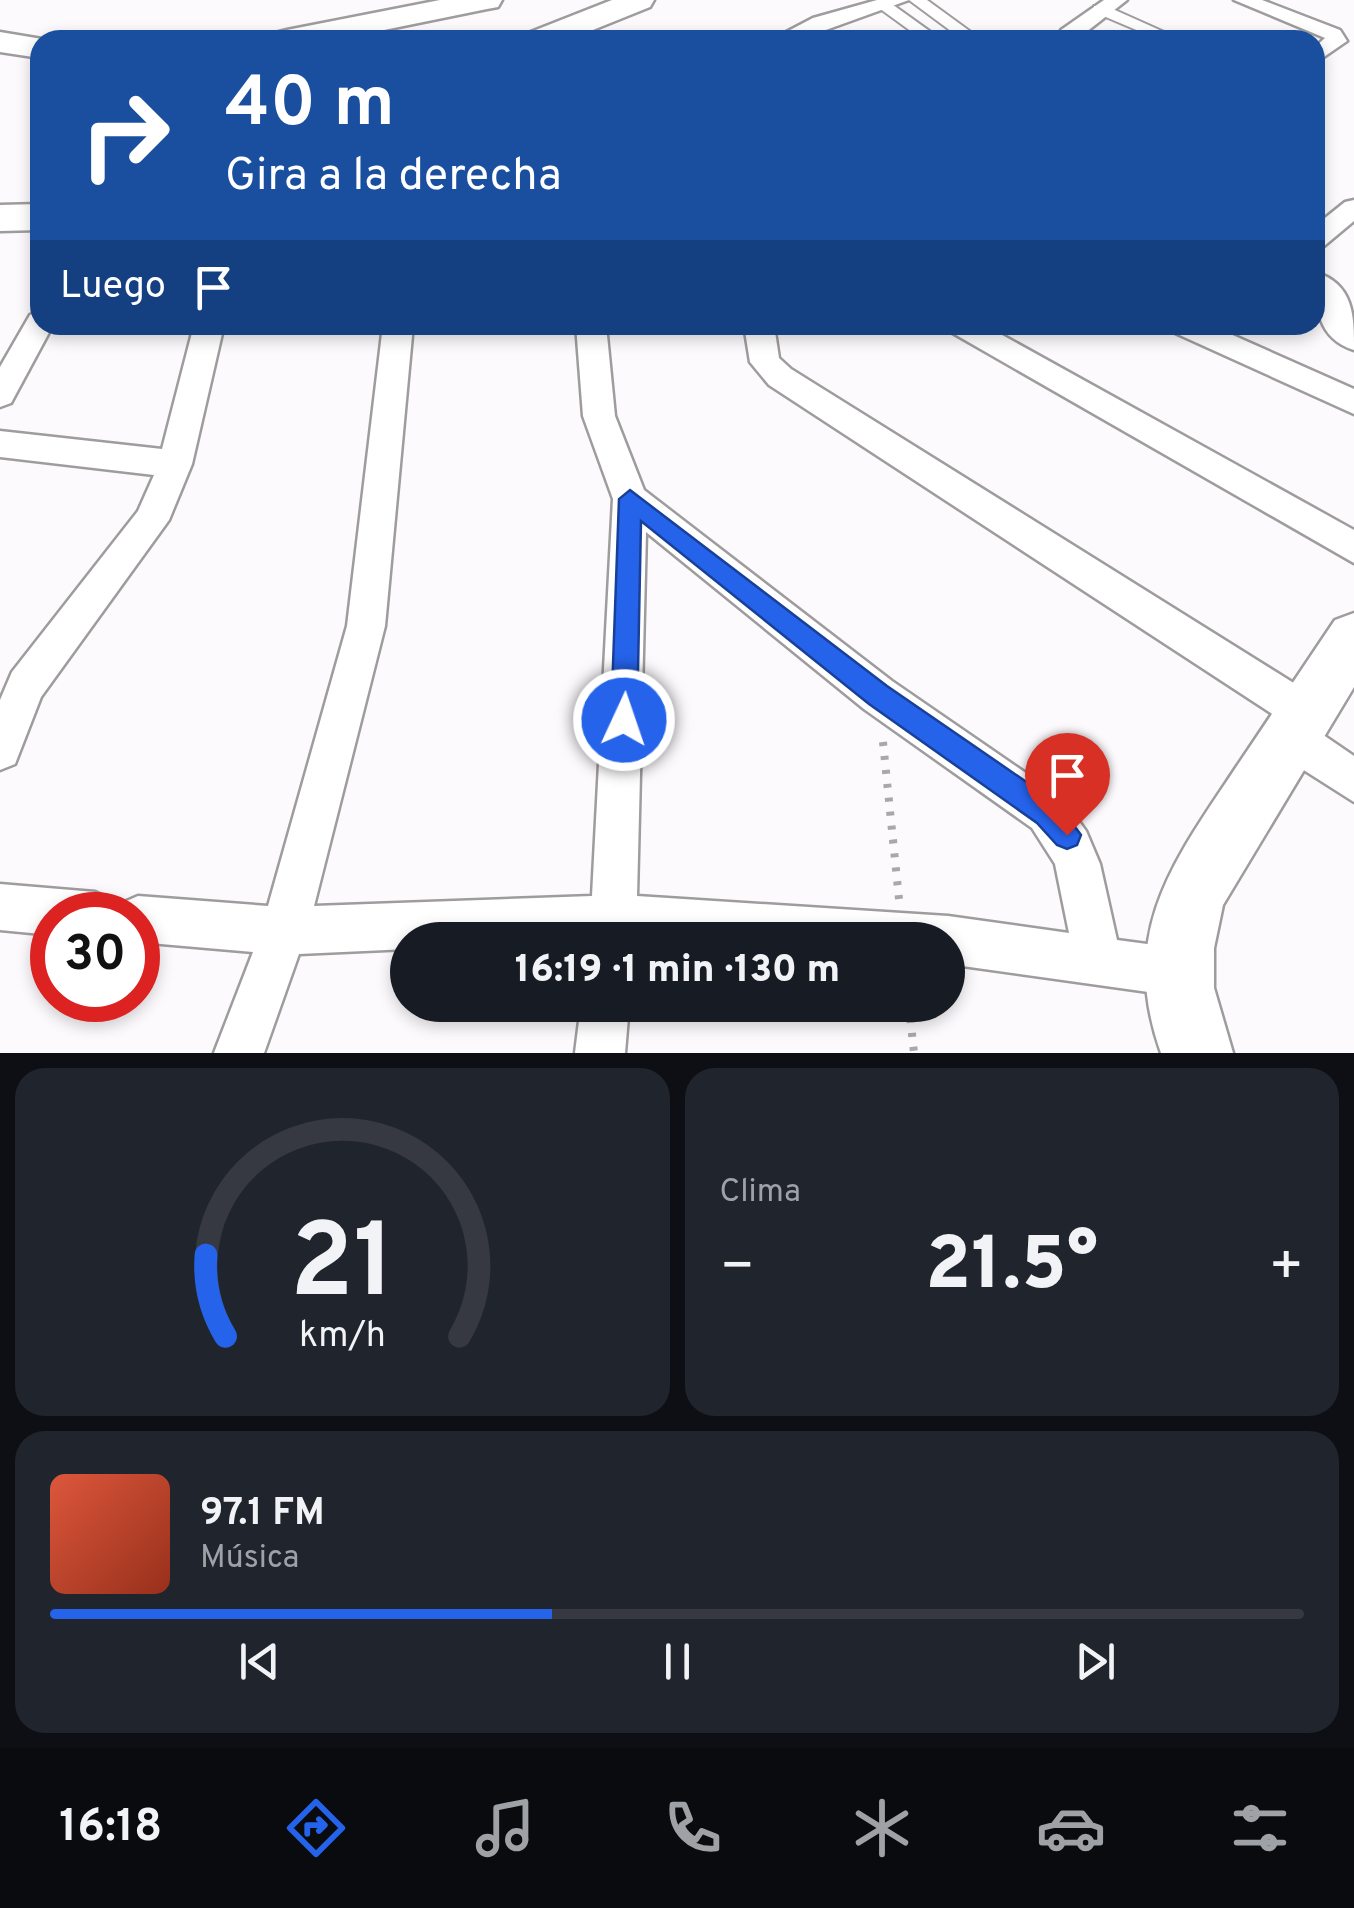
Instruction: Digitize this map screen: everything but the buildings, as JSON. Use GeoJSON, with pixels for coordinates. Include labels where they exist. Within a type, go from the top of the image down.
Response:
{"type":"FeatureCollection","features":[{"type":"Feature","properties":{"kind":"highway"},"geometry":{"type":"LineString","coordinates":[[323,30],[411,6],[487,0]]}},
{"type":"Feature","properties":{"kind":"highway"},"geometry":{"type":"LineString","coordinates":[[552,30],[577,10],[639,0]]}},
{"type":"Feature","properties":{"kind":"highway"},"geometry":{"type":"LineString","coordinates":[[0,42],[30,46]]}},
{"type":"Feature","properties":{"kind":"highway"},"geometry":{"type":"LineString","coordinates":[[0,218],[30,217]]}},
{"type":"Feature","properties":{"kind":"main road"},"geometry":{"type":"LineString","coordinates":[[1325,267],[1354,276]]}},
{"type":"Feature","properties":{"kind":"main road"},"geometry":{"type":"LineString","coordinates":[[1325,299],[1354,335]]}},
{"type":"Feature","properties":{"kind":"main road"},"geometry":{"type":"LineString","coordinates":[[1197,1053],[1177,972],[1181,927],[1197,883],[1354,638]]}},
{"type":"Feature","properties":{"kind":"street"},"geometry":{"type":"LineString","coordinates":[[917,0],[960,30]]}},
{"type":"Feature","properties":{"kind":"street"},"geometry":{"type":"LineString","coordinates":[[1244,0],[1323,30]]}},
{"type":"Feature","properties":{"kind":"street"},"geometry":{"type":"LineString","coordinates":[[803,30],[894,1],[924,30]]}},
{"type":"Feature","properties":{"kind":"street"},"geometry":{"type":"LineString","coordinates":[[1078,30],[1108,5],[1155,30]]}},
{"type":"Feature","properties":{"kind":"street"},"geometry":{"type":"LineString","coordinates":[[1325,31],[1333,34],[1336,41],[1325,49]]}},
{"type":"Feature","properties":{"kind":"street"},"geometry":{"type":"LineString","coordinates":[[1325,232],[1354,208]]}},
{"type":"Feature","properties":{"kind":"street"},"geometry":{"type":"LineString","coordinates":[[0,395],[33,335]]}},
{"type":"Feature","properties":{"kind":"street"},"geometry":{"type":"LineString","coordinates":[[0,749],[26,684],[152,520],[176,464],[207,335]]}},
{"type":"Feature","properties":{"kind":"street"},"geometry":{"type":"LineString","coordinates":[[239,1053],[284,930],[366,626],[397,335]]}},
{"type":"Feature","properties":{"kind":"street"},"geometry":{"type":"LineString","coordinates":[[593,335],[599,416],[630,499],[614,922]]}},
{"type":"Feature","properties":{"kind":"street"},"geometry":{"type":"LineString","coordinates":[[760,335],[764,362],[780,377],[1300,726],[1354,781]]}},
{"type":"Feature","properties":{"kind":"street"},"geometry":{"type":"LineString","coordinates":[[980,335],[1354,548]]}},
{"type":"Feature","properties":{"kind":"street"},"geometry":{"type":"LineString","coordinates":[[1205,335],[1354,402]]}},
{"type":"Feature","properties":{"kind":"street"},"geometry":{"type":"LineString","coordinates":[[0,444],[176,464]]}},
{"type":"Feature","properties":{"kind":"street"},"geometry":{"type":"LineString","coordinates":[[630,499],[878,695],[1047,813],[1067,835],[1080,863],[1097,961]]}},
{"type":"Feature","properties":{"kind":"street"},"geometry":{"type":"LineString","coordinates":[[0,907],[30,910]]}},
{"type":"Feature","properties":{"kind":"street"},"geometry":{"type":"LineString","coordinates":[[160,920],[284,930],[390,930]]}},
{"type":"Feature","properties":{"kind":"street"},"geometry":{"type":"LineString","coordinates":[[965,943],[1177,972]]}},
{"type":"Feature","properties":{"kind":"street"},"geometry":{"type":"LineString","coordinates":[[600,1053],[604,1022]]}},
{"type":"Feature","properties":{"kind":"path"},"geometry":{"type":"LineString","coordinates":[[878,695],[928,922]]}},
{"type":"Feature","properties":{"kind":"path"},"geometry":{"type":"LineString","coordinates":[[911,1022],[914,1053]]}},
{"type":"Feature","properties":{"kind":"route"},"geometry":{"type":"LineString","coordinates":[[624,720],[630,499],[878,695],[1047,813],[1067,835]]}}]}
